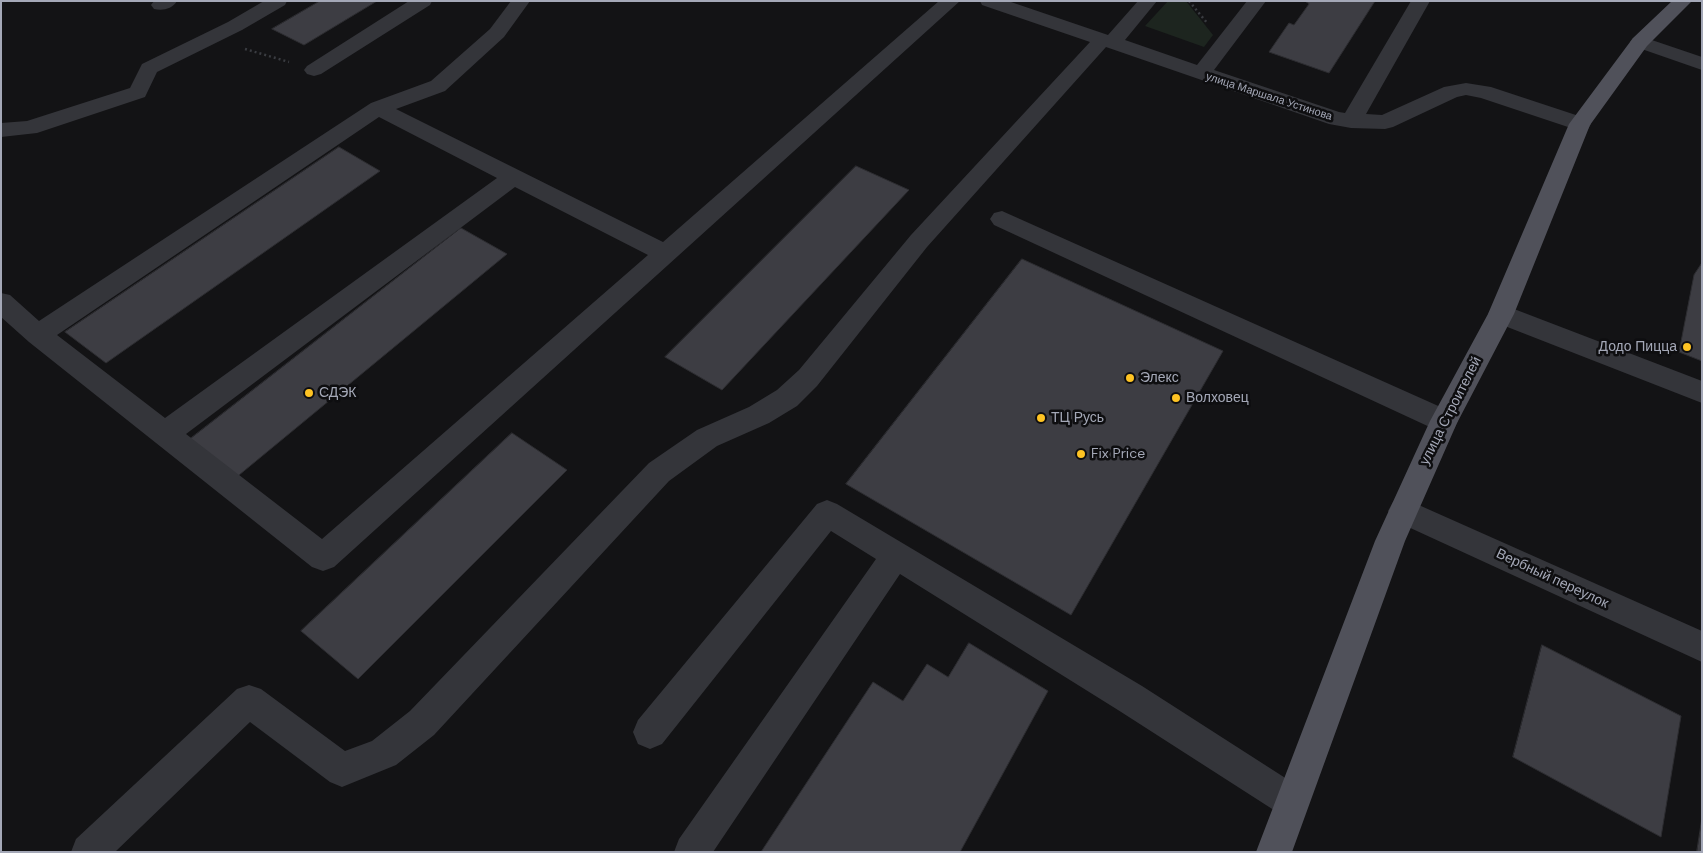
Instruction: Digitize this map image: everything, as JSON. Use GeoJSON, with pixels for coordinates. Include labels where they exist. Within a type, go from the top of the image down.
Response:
{"type":"FeatureCollection","features":[{"type":"Feature","properties":{"kind":"main road","name":"улица Строителей"},"geometry":{"type":"LineString","coordinates":[[1274,852],[1390,541],[1444,421],[1501,314],[1580,124],[1640,42],[1683,1]]}},
{"type":"Feature","properties":{"kind":"street"},"geometry":{"type":"LineString","coordinates":[[1,130],[29,128],[138,92],[149,68],[234,26],[278,1]]}},
{"type":"Feature","properties":{"kind":"street"},"geometry":{"type":"LineString","coordinates":[[314,70],[423,1]]}},
{"type":"Feature","properties":{"kind":"street"},"geometry":{"type":"LineString","coordinates":[[38,336],[378,108],[438,86],[497,33],[522,1]]}},
{"type":"Feature","properties":{"kind":"street"},"geometry":{"type":"LineString","coordinates":[[1,302],[38,336],[323,557],[952,1]]}},
{"type":"Feature","properties":{"kind":"street","name":"улица Маршала Устинова"},"geometry":{"type":"LineString","coordinates":[[989,1],[1324,116],[1351,121],[1385,122],[1450,92],[1466,89],[1484,92],[1580,124]]}},
{"type":"Feature","properties":{"kind":"street"},"geometry":{"type":"LineString","coordinates":[[89,852],[249,700],[342,770],[384,753],[422,723],[659,472],[707,438],[759,415],[787,398],[808,378],[919,241],[1148,1]]}},
{"type":"Feature","properties":{"kind":"street"},"geometry":{"type":"LineString","coordinates":[[1201,74],[1257,1]]}},
{"type":"Feature","properties":{"kind":"street"},"geometry":{"type":"LineString","coordinates":[[1351,121],[1421,1]]}},
{"type":"Feature","properties":{"kind":"street"},"geometry":{"type":"LineString","coordinates":[[1640,42],[1702,64]]}},
{"type":"Feature","properties":{"kind":"street"},"geometry":{"type":"LineString","coordinates":[[378,108],[666,254]]}},
{"type":"Feature","properties":{"kind":"street"},"geometry":{"type":"LineString","coordinates":[[165,434],[514,176]]}},
{"type":"Feature","properties":{"kind":"street"},"geometry":{"type":"LineString","coordinates":[[1002,219],[1444,421]]}},
{"type":"Feature","properties":{"kind":"street"},"geometry":{"type":"LineString","coordinates":[[1501,314],[1702,392]]}},
{"type":"Feature","properties":{"kind":"street","name":"Вербный переулок"},"geometry":{"type":"LineString","coordinates":[[1403,511],[1702,647]]}},
{"type":"Feature","properties":{"kind":"street"},"geometry":{"type":"LineString","coordinates":[[650,732],[827,513],[1130,698],[1292,802]]}},
{"type":"Feature","properties":{"kind":"street"},"geometry":{"type":"LineString","coordinates":[[692,852],[896,555]]}},
{"type":"Feature","properties":{"kind":"shaded area"},"geometry":{"type":"Polygon","coordinates":[[[1168,1],[1186,1],[1213,35],[1204,47],[1145,26],[1168,1]]]}},
{"type":"Feature","properties":{"kind":"building"},"geometry":{"type":"Polygon","coordinates":[[[320,1],[377,1],[304,45],[272,29],[320,1]]]}},
{"type":"Feature","properties":{"kind":"building"},"geometry":{"type":"Polygon","coordinates":[[[1305,1],[1375,1],[1329,73],[1269,52],[1289,23],[1294,25],[1309,4],[1305,1]]]}},
{"type":"Feature","properties":{"kind":"building"},"geometry":{"type":"Polygon","coordinates":[[[339,147],[380,171],[106,363],[65,332],[339,147]]]}},
{"type":"Feature","properties":{"kind":"building"},"geometry":{"type":"Polygon","coordinates":[[[856,166],[909,190],[722,390],[665,357],[856,166]]]}},
{"type":"Feature","properties":{"kind":"building"},"geometry":{"type":"Polygon","coordinates":[[[461,228],[507,254],[233,480],[185,443],[461,228]]]}},
{"type":"Feature","properties":{"kind":"building","name":"ТЦ Русь"},"geometry":{"type":"Polygon","coordinates":[[[1022,259],[1223,351],[1071,615],[846,484],[1022,259]]]}},
{"type":"Feature","properties":{"kind":"building"},"geometry":{"type":"Polygon","coordinates":[[[1702,263],[1702,361],[1679,352],[1694,275],[1702,263]]]}},
{"type":"Feature","properties":{"kind":"building"},"geometry":{"type":"Polygon","coordinates":[[[512,433],[567,470],[358,679],[301,631],[512,433]]]}},
{"type":"Feature","properties":{"kind":"building"},"geometry":{"type":"Polygon","coordinates":[[[969,643],[1048,691],[960,852],[761,852],[873,682],[903,701],[927,664],[948,677],[969,643]]]}},
{"type":"Feature","properties":{"kind":"building"},"geometry":{"type":"Polygon","coordinates":[[[1542,645],[1681,716],[1661,837],[1513,757],[1542,645]]]}},
{"type":"Feature","properties":{"kind":"building"},"geometry":{"type":"Polygon","coordinates":[[[1702,818],[1702,852],[1697,852],[1702,818]]]}},
{"type":"Feature","properties":{"kind":"place","name":"Додо Пицца"},"geometry":{"type":"Point","coordinates":[1687,347]}},
{"type":"Feature","properties":{"kind":"place","name":"Элекс"},"geometry":{"type":"Point","coordinates":[1130,378]}},
{"type":"Feature","properties":{"kind":"place","name":"СДЭК"},"geometry":{"type":"Point","coordinates":[309,393]}},
{"type":"Feature","properties":{"kind":"place","name":"Волховец"},"geometry":{"type":"Point","coordinates":[1176,398]}},
{"type":"Feature","properties":{"kind":"place","name":"ТЦ Русь"},"geometry":{"type":"Point","coordinates":[1041,418]}},
{"type":"Feature","properties":{"kind":"place","name":"Fix Price"},"geometry":{"type":"Point","coordinates":[1081,454]}}]}
